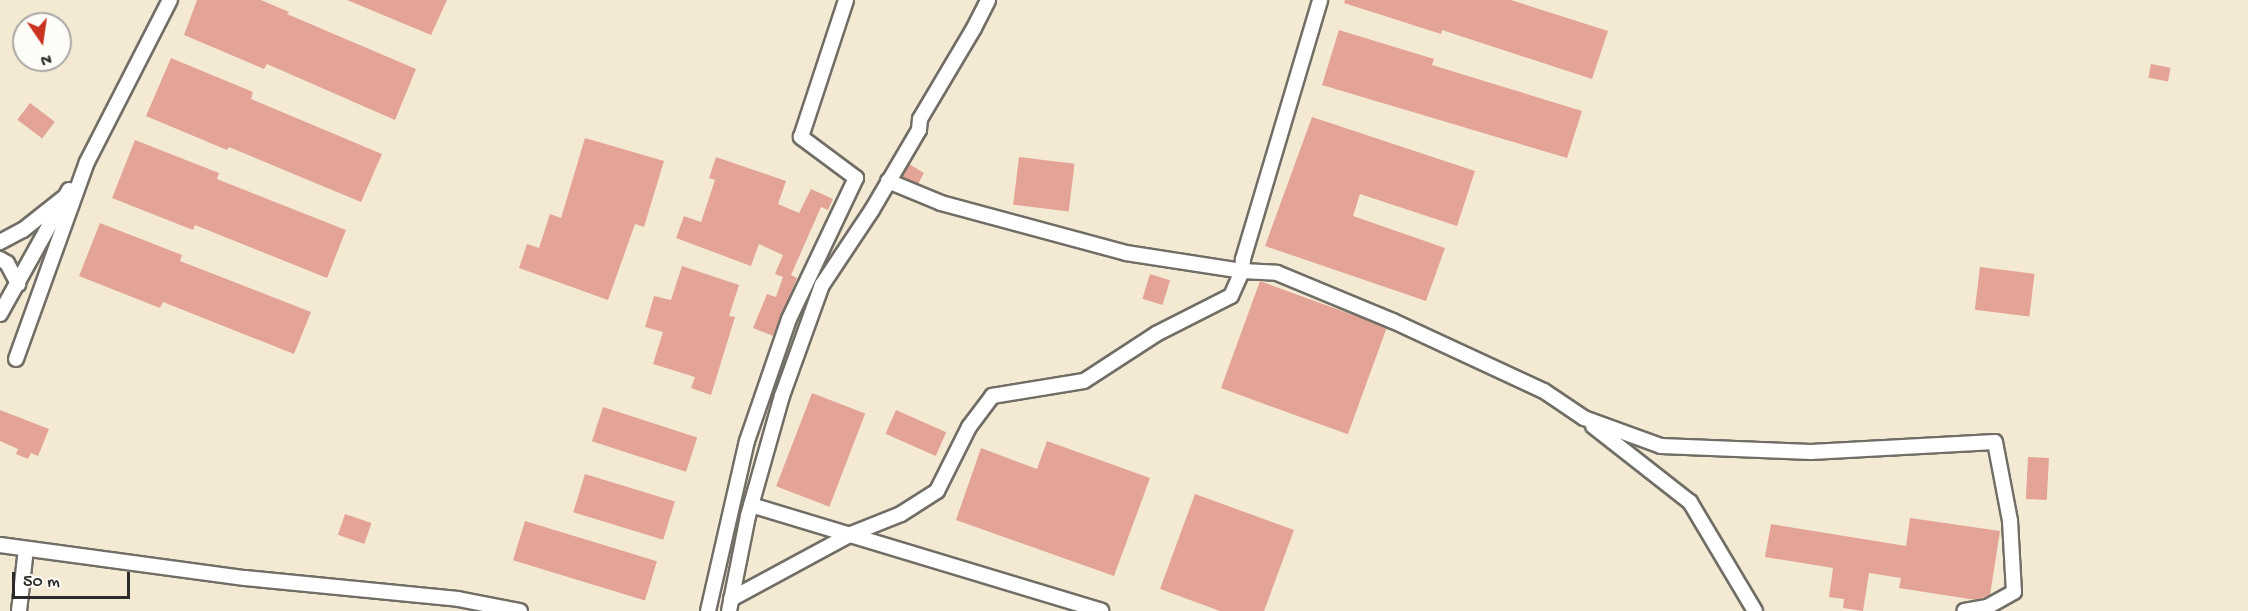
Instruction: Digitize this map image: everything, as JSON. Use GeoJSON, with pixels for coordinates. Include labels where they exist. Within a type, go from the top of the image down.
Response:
{"type":"FeatureCollection","features":[{"type":"Feature","properties":{"kind":"street"},"geometry":{"type":"LineString","coordinates":[[0,314],[66,195],[87,162],[170,0]]}},
{"type":"Feature","properties":{"kind":"street"},"geometry":{"type":"LineString","coordinates":[[708,611],[747,441],[766,385],[789,319],[856,178],[801,137],[846,0]]}},
{"type":"Feature","properties":{"kind":"street"},"geometry":{"type":"LineString","coordinates":[[730,605],[751,505],[782,396],[822,285],[888,181],[988,0]]}},
{"type":"Feature","properties":{"kind":"street"},"geometry":{"type":"LineString","coordinates":[[730,605],[850,534],[901,514],[937,491],[969,427],[992,396],[1084,381],[1156,334],[1231,296],[1242,271],[1243,259],[1320,0]]}},
{"type":"Feature","properties":{"kind":"street"},"geometry":{"type":"LineString","coordinates":[[16,359],[87,162]]}},
{"type":"Feature","properties":{"kind":"street"},"geometry":{"type":"LineString","coordinates":[[888,181],[941,202],[1126,253],[1242,271],[1277,273],[1393,321],[1544,391],[1584,418],[1689,502],[1755,611]]}},
{"type":"Feature","properties":{"kind":"street"},"geometry":{"type":"LineString","coordinates":[[0,242],[22,230],[66,195]]}},
{"type":"Feature","properties":{"kind":"street"},"geometry":{"type":"LineString","coordinates":[[0,259],[7,263],[18,284]]}},
{"type":"Feature","properties":{"kind":"street"},"geometry":{"type":"LineString","coordinates":[[1584,418],[1661,446],[1812,453],[1995,442],[2010,521],[2014,592],[1987,607],[1964,611]]}},
{"type":"Feature","properties":{"kind":"street"},"geometry":{"type":"LineString","coordinates":[[751,505],[1101,611]]}},
{"type":"Feature","properties":{"kind":"street"},"geometry":{"type":"LineString","coordinates":[[0,545],[245,578],[520,611]]}},
{"type":"Feature","properties":{"kind":"street"},"geometry":{"type":"LineString","coordinates":[[19,611],[26,549]]}},
{"type":"Feature","properties":{"kind":"building"},"geometry":{"type":"Polygon","coordinates":[[[197,0],[261,0],[289,12],[287,14],[416,69],[395,120],[267,64],[264,69],[184,35],[197,0]]]}},
{"type":"Feature","properties":{"kind":"building"},"geometry":{"type":"Polygon","coordinates":[[[347,0],[447,0],[431,35],[347,0]]]}},
{"type":"Feature","properties":{"kind":"building"},"geometry":{"type":"Polygon","coordinates":[[[1345,0],[1511,0],[1608,31],[1592,79],[1442,30],[1441,34],[1344,3],[1345,0]]]}},
{"type":"Feature","properties":{"kind":"building"},"geometry":{"type":"Polygon","coordinates":[[[1339,30],[1434,59],[1432,65],[1582,111],[1567,158],[1322,85],[1339,30]]]}},
{"type":"Feature","properties":{"kind":"building"},"geometry":{"type":"Polygon","coordinates":[[[171,58],[253,92],[251,99],[382,154],[361,202],[229,147],[227,150],[146,116],[171,58]]]}},
{"type":"Feature","properties":{"kind":"building"},"geometry":{"type":"Polygon","coordinates":[[[2151,64],[2171,68],[2168,82],[2148,78],[2151,64]]]}},
{"type":"Feature","properties":{"kind":"building"},"geometry":{"type":"Polygon","coordinates":[[[30,103],[55,122],[42,138],[17,120],[30,103]]]}},
{"type":"Feature","properties":{"kind":"building"},"geometry":{"type":"Polygon","coordinates":[[[1312,117],[1475,171],[1457,226],[1360,194],[1353,216],[1445,248],[1426,301],[1265,246],[1312,117]]]}},
{"type":"Feature","properties":{"kind":"building"},"geometry":{"type":"Polygon","coordinates":[[[585,138],[664,161],[644,227],[635,224],[608,300],[519,268],[527,244],[539,248],[550,214],[561,218],[585,138]]]}},
{"type":"Feature","properties":{"kind":"building"},"geometry":{"type":"Polygon","coordinates":[[[135,140],[219,173],[217,179],[346,230],[327,278],[195,225],[193,230],[112,198],[135,140]]]}},
{"type":"Feature","properties":{"kind":"building"},"geometry":{"type":"Polygon","coordinates":[[[716,157],[786,181],[778,204],[799,213],[811,189],[833,199],[828,210],[821,207],[791,275],[797,278],[773,336],[753,328],[767,294],[776,297],[783,277],[775,274],[783,255],[759,244],[751,266],[676,238],[684,216],[701,222],[715,180],[709,178],[716,157]]]}},
{"type":"Feature","properties":{"kind":"building"},"geometry":{"type":"Polygon","coordinates":[[[1019,157],[1075,164],[1069,211],[1013,205],[1019,157]]]}},
{"type":"Feature","properties":{"kind":"building"},"geometry":{"type":"Polygon","coordinates":[[[909,164],[924,173],[918,184],[902,177],[909,164]]]}},
{"type":"Feature","properties":{"kind":"building"},"geometry":{"type":"Polygon","coordinates":[[[100,223],[182,255],[180,261],[311,312],[294,354],[163,302],[160,308],[79,276],[100,223]]]}},
{"type":"Feature","properties":{"kind":"building"},"geometry":{"type":"Polygon","coordinates":[[[682,266],[739,285],[729,316],[735,317],[711,395],[691,388],[695,377],[653,364],[663,332],[645,327],[654,296],[671,300],[682,266]]]}},
{"type":"Feature","properties":{"kind":"building"},"geometry":{"type":"Polygon","coordinates":[[[1980,267],[2035,274],[2029,316],[1975,310],[1980,267]]]}},
{"type":"Feature","properties":{"kind":"building"},"geometry":{"type":"Polygon","coordinates":[[[1150,274],[1170,280],[1162,305],[1142,299],[1150,274]]]}},
{"type":"Feature","properties":{"kind":"building"},"geometry":{"type":"Polygon","coordinates":[[[1260,281],[1387,327],[1348,434],[1221,388],[1260,281]]]}},
{"type":"Feature","properties":{"kind":"building"},"geometry":{"type":"Polygon","coordinates":[[[812,393],[865,413],[829,507],[776,486],[812,393]]]}},
{"type":"Feature","properties":{"kind":"building"},"geometry":{"type":"Polygon","coordinates":[[[603,407],[697,438],[686,472],[592,441],[603,407]]]}},
{"type":"Feature","properties":{"kind":"building"},"geometry":{"type":"Polygon","coordinates":[[[0,410],[49,429],[38,456],[31,453],[28,459],[16,454],[18,449],[0,441],[0,410]]]}},
{"type":"Feature","properties":{"kind":"building"},"geometry":{"type":"Polygon","coordinates":[[[896,410],[946,432],[936,456],[885,434],[896,410]]]}},
{"type":"Feature","properties":{"kind":"building"},"geometry":{"type":"Polygon","coordinates":[[[1047,441],[1150,478],[1114,576],[956,520],[981,448],[1037,469],[1047,441]]]}},
{"type":"Feature","properties":{"kind":"building"},"geometry":{"type":"Polygon","coordinates":[[[2028,457],[2049,458],[2047,500],[2026,499],[2028,457]]]}},
{"type":"Feature","properties":{"kind":"building"},"geometry":{"type":"Polygon","coordinates":[[[585,474],[675,501],[663,540],[573,512],[585,474]]]}},
{"type":"Feature","properties":{"kind":"building"},"geometry":{"type":"Polygon","coordinates":[[[1195,494],[1294,530],[1264,611],[1220,611],[1160,589],[1195,494]]]}},
{"type":"Feature","properties":{"kind":"building"},"geometry":{"type":"Polygon","coordinates":[[[345,514],[371,523],[364,544],[338,535],[345,514]]]}},
{"type":"Feature","properties":{"kind":"building"},"geometry":{"type":"Polygon","coordinates":[[[1910,518],[2000,531],[1990,595],[1976,600],[1899,588],[1901,578],[1869,573],[1863,611],[1843,608],[1844,599],[1829,597],[1833,568],[1765,557],[1771,524],[1906,546],[1910,518]]]}},
{"type":"Feature","properties":{"kind":"building"},"geometry":{"type":"Polygon","coordinates":[[[525,521],[657,561],[645,601],[513,560],[525,521]]]}}]}
